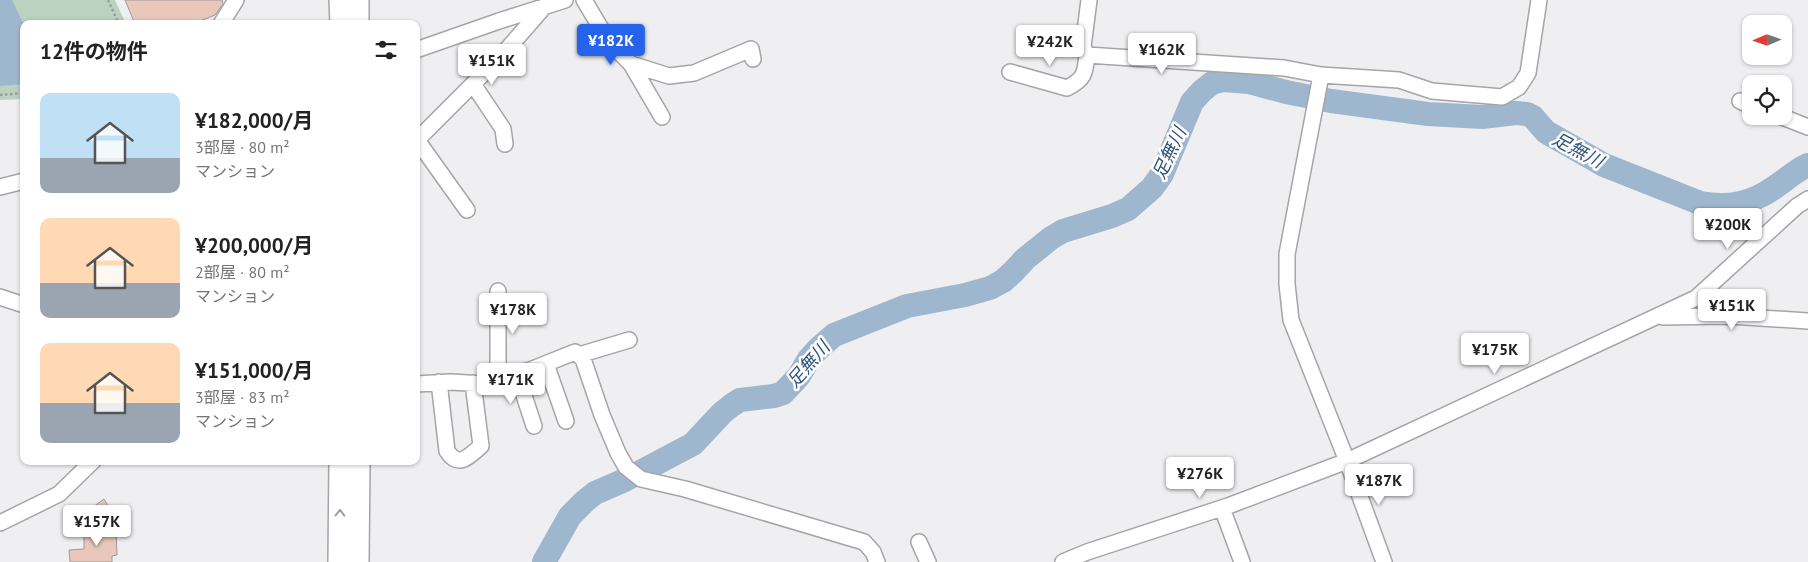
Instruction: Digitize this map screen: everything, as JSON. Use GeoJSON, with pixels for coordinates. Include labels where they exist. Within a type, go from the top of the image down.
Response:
{"type":"FeatureCollection","features":[{"type":"Feature","properties":{"kind":"main road"},"geometry":{"type":"LineString","coordinates":[[340,0],[341,20]]}},
{"type":"Feature","properties":{"kind":"main road"},"geometry":{"type":"LineString","coordinates":[[358,0],[358,20]]}},
{"type":"Feature","properties":{"kind":"main road"},"geometry":{"type":"LineString","coordinates":[[339,562],[340,465]]}},
{"type":"Feature","properties":{"kind":"main road"},"geometry":{"type":"LineString","coordinates":[[358,562],[359,465]]}},
{"type":"Feature","properties":{"kind":"street"},"geometry":{"type":"LineString","coordinates":[[224,20],[236,0]]}},
{"type":"Feature","properties":{"kind":"street"},"geometry":{"type":"LineString","coordinates":[[420,49],[547,3],[565,0]]}},
{"type":"Feature","properties":{"kind":"street"},"geometry":{"type":"LineString","coordinates":[[584,0],[609,42],[631,64],[662,117]]}},
{"type":"Feature","properties":{"kind":"street"},"geometry":{"type":"LineString","coordinates":[[1010,72],[1067,88],[1078,82],[1085,73],[1087,55],[1083,47],[1089,0]]}},
{"type":"Feature","properties":{"kind":"street"},"geometry":{"type":"LineString","coordinates":[[1087,55],[1284,68],[1321,75],[1400,80],[1432,91],[1502,97],[1519,87],[1528,74],[1539,0]]}},
{"type":"Feature","properties":{"kind":"street"},"geometry":{"type":"LineString","coordinates":[[420,138],[503,54],[547,3]]}},
{"type":"Feature","properties":{"kind":"street"},"geometry":{"type":"LineString","coordinates":[[631,64],[669,76],[694,73],[751,49],[753,58]]}},
{"type":"Feature","properties":{"kind":"street"},"geometry":{"type":"LineString","coordinates":[[1321,75],[1287,254],[1287,284],[1291,320],[1347,461],[1384,562]]}},
{"type":"Feature","properties":{"kind":"street"},"geometry":{"type":"LineString","coordinates":[[473,84],[503,129],[505,144]]}},
{"type":"Feature","properties":{"kind":"street"},"geometry":{"type":"LineString","coordinates":[[1792,121],[1808,127]]}},
{"type":"Feature","properties":{"kind":"street"},"geometry":{"type":"LineString","coordinates":[[420,145],[467,210]]}},
{"type":"Feature","properties":{"kind":"street"},"geometry":{"type":"LineString","coordinates":[[0,187],[20,182]]}},
{"type":"Feature","properties":{"kind":"street"},"geometry":{"type":"LineString","coordinates":[[1062,562],[1222,508],[1347,461],[1696,298],[1797,206],[1808,199]]}},
{"type":"Feature","properties":{"kind":"street"},"geometry":{"type":"LineString","coordinates":[[498,291],[498,380]]}},
{"type":"Feature","properties":{"kind":"street"},"geometry":{"type":"LineString","coordinates":[[0,297],[20,304]]}},
{"type":"Feature","properties":{"kind":"street"},"geometry":{"type":"LineString","coordinates":[[1656,317],[1730,316],[1808,321]]}},
{"type":"Feature","properties":{"kind":"street"},"geometry":{"type":"LineString","coordinates":[[579,355],[629,340]]}},
{"type":"Feature","properties":{"kind":"street"},"geometry":{"type":"LineString","coordinates":[[420,384],[439,382],[484,384],[546,364],[575,352],[583,359],[602,416],[618,453],[626,467],[641,479],[685,489],[864,542],[874,552],[877,562]]}},
{"type":"Feature","properties":{"kind":"street"},"geometry":{"type":"LineString","coordinates":[[546,364],[566,421]]}},
{"type":"Feature","properties":{"kind":"street"},"geometry":{"type":"LineString","coordinates":[[517,374],[534,426]]}},
{"type":"Feature","properties":{"kind":"street"},"geometry":{"type":"LineString","coordinates":[[439,382],[447,451],[451,458],[456,460],[467,459],[481,446],[473,383]]}},
{"type":"Feature","properties":{"kind":"street"},"geometry":{"type":"LineString","coordinates":[[0,523],[59,494],[89,465]]}},
{"type":"Feature","properties":{"kind":"street"},"geometry":{"type":"LineString","coordinates":[[1222,508],[1242,562]]}},
{"type":"Feature","properties":{"kind":"street"},"geometry":{"type":"LineString","coordinates":[[919,542],[928,562]]}},
{"type":"Feature","properties":{"kind":"path"},"geometry":{"type":"LineString","coordinates":[[108,0],[117,20]]}},
{"type":"Feature","properties":{"kind":"path"},"geometry":{"type":"LineString","coordinates":[[0,95],[20,93]]}},
{"type":"Feature","properties":{"kind":"green space"},"geometry":{"type":"Polygon","coordinates":[[[0,0],[115,0],[124,20],[20,20],[20,99],[0,100],[0,0]]]}},
{"type":"Feature","properties":{"kind":"water"},"geometry":{"type":"Polygon","coordinates":[[[0,0],[12,0],[22,20],[20,20],[20,84],[0,86],[0,0]]]}},
{"type":"Feature","properties":{"kind":"building"},"geometry":{"type":"Polygon","coordinates":[[[125,0],[222,0],[223,4],[215,15],[203,20],[133,20],[125,0]]]}},
{"type":"Feature","properties":{"kind":"building"},"geometry":{"type":"Polygon","coordinates":[[[104,499],[112,512],[101,519],[93,507],[104,499]]]}},
{"type":"Feature","properties":{"kind":"building"},"geometry":{"type":"Polygon","coordinates":[[[116,528],[117,555],[112,556],[112,562],[70,562],[69,550],[84,549],[84,529],[116,528]]]}},
{"type":"Feature","properties":{"kind":"waterway","name":"足無川"},"geometry":{"type":"LineString","coordinates":[[544,562],[570,516],[595,493],[625,480],[693,444],[722,413],[740,400],[774,396],[783,393],[799,376],[809,359],[834,335],[907,306],[965,295],[990,288],[1003,281],[1025,259],[1063,231],[1112,216],[1128,209],[1152,188],[1162,174],[1192,102],[1212,83],[1223,80],[1249,82],[1331,101],[1428,114],[1482,117],[1516,113],[1527,114],[1533,117],[1546,132],[1604,165],[1700,203],[1730,205],[1749,201],[1766,193],[1808,165]]}}]}
